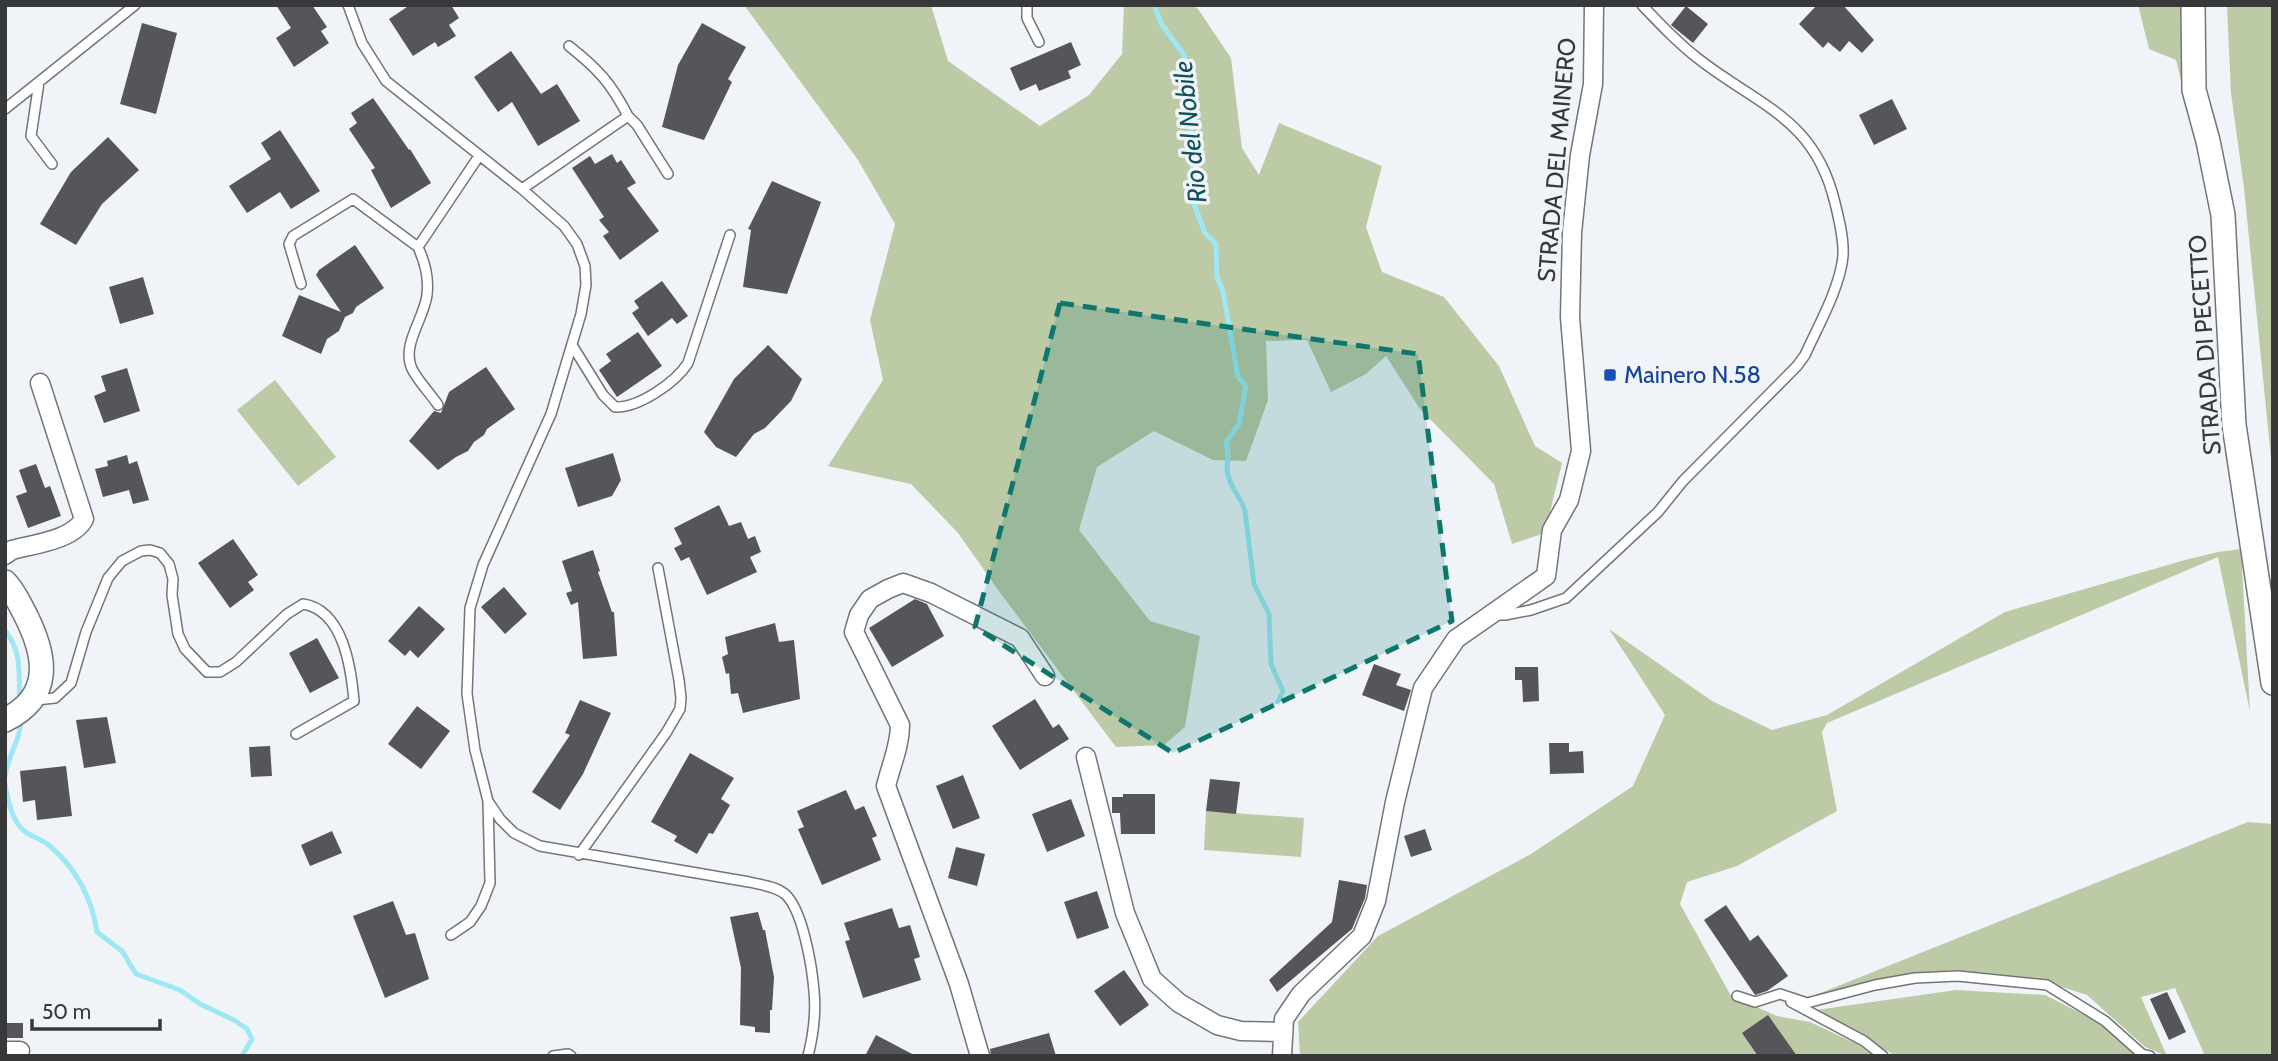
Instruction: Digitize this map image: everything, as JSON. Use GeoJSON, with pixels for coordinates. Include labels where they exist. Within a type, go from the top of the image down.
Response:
{"type":"FeatureCollection","features":[{"type":"Feature","properties":{"kind":"street","name":"STRADA DEL MAINERO"},"geometry":{"type":"LineString","coordinates":[[1282,1056],[1284,1018],[1301,994],[1362,936],[1376,901],[1395,802],[1423,688],[1455,639],[1546,576],[1552,530],[1569,500],[1581,451],[1570,317],[1572,233],[1580,155],[1592,84],[1594,5]]}},
{"type":"Feature","properties":{"kind":"street","name":"STRADA DI PECETTO"},"geometry":{"type":"LineString","coordinates":[[2193,5],[2194,90],[2208,141],[2223,215],[2234,425],[2273,683]]}},
{"type":"Feature","properties":{"kind":"street"},"geometry":{"type":"LineString","coordinates":[[5,555],[12,550],[70,534],[84,519],[40,383]]}},
{"type":"Feature","properties":{"kind":"street"},"geometry":{"type":"LineString","coordinates":[[5,582],[12,589],[31,625],[42,654],[41,680],[19,710]]}},
{"type":"Feature","properties":{"kind":"street"},"geometry":{"type":"LineString","coordinates":[[980,1056],[959,984],[886,786],[900,742],[900,725],[854,632],[859,615],[870,599],[903,583],[931,593],[1020,638],[1045,676]]}},
{"type":"Feature","properties":{"kind":"street"},"geometry":{"type":"LineString","coordinates":[[1086,757],[1125,913],[1152,979],[1178,1003],[1217,1025],[1241,1031],[1283,1032]]}},
{"type":"Feature","properties":{"kind":"lane"},"geometry":{"type":"LineString","coordinates":[[5,109],[135,5]]}},
{"type":"Feature","properties":{"kind":"lane"},"geometry":{"type":"LineString","coordinates":[[348,5],[362,43],[386,81],[522,189],[564,226],[576,244],[585,266],[586,285],[572,345],[551,414],[483,565],[470,608],[467,694],[475,750],[488,801],[490,883],[481,906],[470,922],[451,935]]}},
{"type":"Feature","properties":{"kind":"lane"},"geometry":{"type":"LineString","coordinates":[[1027,5],[1027,18],[1039,43]]}},
{"type":"Feature","properties":{"kind":"lane"},"geometry":{"type":"LineString","coordinates":[[1488,614],[1505,615],[1531,610],[1566,598],[1658,512],[1683,481],[1805,355],[1838,279],[1843,254],[1839,221],[1830,181],[1811,144],[1788,120],[1685,48],[1642,5]]}},
{"type":"Feature","properties":{"kind":"lane"},"geometry":{"type":"LineString","coordinates":[[569,46],[591,63],[614,89],[628,116],[668,174]]}},
{"type":"Feature","properties":{"kind":"lane"},"geometry":{"type":"LineString","coordinates":[[39,82],[31,136],[52,164]]}},
{"type":"Feature","properties":{"kind":"lane"},"geometry":{"type":"LineString","coordinates":[[522,189],[628,116]]}},
{"type":"Feature","properties":{"kind":"lane"},"geometry":{"type":"LineString","coordinates":[[418,247],[479,156]]}},
{"type":"Feature","properties":{"kind":"lane"},"geometry":{"type":"LineString","coordinates":[[300,284],[289,244],[293,236],[353,200],[418,247],[427,269],[427,292],[425,308],[409,351],[412,368],[438,405]]}},
{"type":"Feature","properties":{"kind":"lane"},"geometry":{"type":"LineString","coordinates":[[572,345],[603,395],[615,407],[626,408],[680,376],[688,363],[730,235]]}},
{"type":"Feature","properties":{"kind":"lane"},"geometry":{"type":"LineString","coordinates":[[19,710],[55,698],[71,683],[86,632],[108,578],[122,561],[141,551],[150,550],[160,553],[169,564],[178,634],[185,649],[207,672],[220,672],[236,662],[287,614],[303,604],[315,606],[326,615],[341,637],[351,675],[354,701],[296,734]]}},
{"type":"Feature","properties":{"kind":"lane"},"geometry":{"type":"LineString","coordinates":[[579,855],[666,733],[680,709],[679,680],[658,568]]}},
{"type":"Feature","properties":{"kind":"lane"},"geometry":{"type":"LineString","coordinates":[[488,801],[514,833],[540,846],[579,855],[749,882],[769,886],[784,894],[795,906],[814,993],[808,1056]]}},
{"type":"Feature","properties":{"kind":"lane"},"geometry":{"type":"LineString","coordinates":[[1737,996],[1755,1002],[1780,994],[1807,1003],[1875,985],[1915,978],[1958,976],[2047,985],[2105,1021],[2142,1054],[2150,1056]]}},
{"type":"Feature","properties":{"kind":"lane"},"geometry":{"type":"LineString","coordinates":[[1780,994],[1864,1041],[1883,1056]]}},
{"type":"Feature","properties":{"kind":"lane"},"geometry":{"type":"LineString","coordinates":[[553,1056],[571,1056]]}},
{"type":"Feature","properties":{"kind":"highlighted area"},"geometry":{"type":"Polygon","coordinates":[[[1060,303],[1418,354],[1452,621],[1173,753],[975,627],[1060,303]]]}},
{"type":"Feature","properties":{"kind":"green space"},"geometry":{"type":"Polygon","coordinates":[[[744,5],[931,5],[948,61],[1040,126],[1089,95],[1122,54],[1124,5],[1191,5],[1198,9],[1231,58],[1242,148],[1259,175],[1279,123],[1382,166],[1366,227],[1382,272],[1444,297],[1499,366],[1535,446],[1562,463],[1545,533],[1512,544],[1494,484],[1420,409],[1386,356],[1366,374],[1331,392],[1307,340],[1266,341],[1268,400],[1246,461],[1213,460],[1154,431],[1097,467],[1079,530],[1150,621],[1200,636],[1185,727],[1164,745],[1116,747],[958,533],[911,484],[828,466],[883,380],[870,320],[895,224],[858,160],[744,5]]]}},
{"type":"Feature","properties":{"kind":"green space"},"geometry":{"type":"Polygon","coordinates":[[[2138,5],[2187,5],[2214,213],[2176,60],[2149,49],[2138,5]]]}},
{"type":"Feature","properties":{"kind":"green space"},"geometry":{"type":"Polygon","coordinates":[[[2227,5],[2273,5],[2273,478],[2244,188],[2231,93],[2227,5]]]}},
{"type":"Feature","properties":{"kind":"green space"},"geometry":{"type":"Polygon","coordinates":[[[275,380],[336,457],[298,486],[237,410],[275,380]]]}},
{"type":"Feature","properties":{"kind":"green space"},"geometry":{"type":"Polygon","coordinates":[[[2241,549],[2250,712],[2218,557],[1827,723],[1822,732],[1837,811],[1737,866],[1687,882],[1680,904],[1731,996],[1777,1016],[1810,1022],[1859,1045],[1873,1056],[1300,1056],[1298,1022],[1378,936],[1531,854],[1633,786],[1665,715],[1609,629],[1712,701],[1772,730],[1827,715],[2005,612],[2185,560],[2241,549]]]}},
{"type":"Feature","properties":{"kind":"green space"},"geometry":{"type":"Polygon","coordinates":[[[1206,811],[1304,818],[1301,857],[1204,850],[1206,811]]]}},
{"type":"Feature","properties":{"kind":"green space"},"geometry":{"type":"Polygon","coordinates":[[[2248,822],[2273,824],[2273,1056],[2205,1056],[2175,988],[2141,997],[2167,1056],[2145,1047],[2087,995],[2046,982],[1957,970],[1913,974],[1808,998],[2248,822]]]}},
{"type":"Feature","properties":{"kind":"green space"},"geometry":{"type":"Polygon","coordinates":[[[1956,990],[2045,995],[2102,1024],[2141,1056],[1896,1056],[1816,1010],[1956,990]]]}},
{"type":"Feature","properties":{"kind":"building"},"geometry":{"type":"Polygon","coordinates":[[[276,5],[312,5],[327,27],[321,31],[329,43],[294,67],[276,38],[291,28],[276,5]]]}},
{"type":"Feature","properties":{"kind":"building"},"geometry":{"type":"Polygon","coordinates":[[[410,5],[451,5],[459,18],[449,25],[456,36],[438,47],[435,42],[413,56],[389,19],[410,5]]]}},
{"type":"Feature","properties":{"kind":"building"},"geometry":{"type":"Polygon","coordinates":[[[1817,5],[1843,5],[1874,40],[1862,53],[1849,41],[1840,52],[1828,42],[1823,48],[1799,24],[1817,5]]]}},
{"type":"Feature","properties":{"kind":"building"},"geometry":{"type":"Polygon","coordinates":[[[1686,6],[1708,24],[1693,43],[1671,25],[1686,6]]]}},
{"type":"Feature","properties":{"kind":"building"},"geometry":{"type":"Polygon","coordinates":[[[142,23],[177,33],[156,114],[120,104],[142,23]]]}},
{"type":"Feature","properties":{"kind":"building"},"geometry":{"type":"Polygon","coordinates":[[[702,23],[746,47],[728,79],[732,82],[704,140],[662,127],[678,65],[702,23]]]}},
{"type":"Feature","properties":{"kind":"building"},"geometry":{"type":"Polygon","coordinates":[[[1071,42],[1081,65],[1068,71],[1071,78],[1039,91],[1036,84],[1020,91],[1010,68],[1071,42]]]}},
{"type":"Feature","properties":{"kind":"building"},"geometry":{"type":"Polygon","coordinates":[[[511,51],[541,94],[557,84],[580,121],[538,146],[512,102],[498,112],[474,77],[511,51]]]}},
{"type":"Feature","properties":{"kind":"building"},"geometry":{"type":"Polygon","coordinates":[[[373,98],[431,183],[391,208],[371,170],[375,168],[349,129],[357,123],[351,113],[373,98]]]}},
{"type":"Feature","properties":{"kind":"building"},"geometry":{"type":"Polygon","coordinates":[[[1892,99],[1907,129],[1874,145],[1859,115],[1892,99]]]}},
{"type":"Feature","properties":{"kind":"building"},"geometry":{"type":"Polygon","coordinates":[[[280,130],[320,191],[291,209],[280,192],[247,213],[229,186],[271,159],[261,143],[280,130]]]}},
{"type":"Feature","properties":{"kind":"building"},"geometry":{"type":"Polygon","coordinates":[[[108,137],[139,170],[102,204],[76,245],[40,224],[71,172],[108,137]]]}},
{"type":"Feature","properties":{"kind":"building"},"geometry":{"type":"Polygon","coordinates":[[[612,154],[617,163],[621,160],[636,183],[627,188],[659,231],[620,260],[603,236],[609,232],[599,220],[604,217],[572,168],[590,156],[595,164],[612,154]]]}},
{"type":"Feature","properties":{"kind":"building"},"geometry":{"type":"Polygon","coordinates":[[[772,181],[821,202],[787,294],[743,287],[751,230],[748,229],[772,181]]]}},
{"type":"Feature","properties":{"kind":"building"},"geometry":{"type":"Polygon","coordinates":[[[355,245],[384,288],[345,317],[339,331],[327,339],[321,354],[282,336],[299,295],[341,312],[316,275],[319,270],[355,245]]]}},
{"type":"Feature","properties":{"kind":"building"},"geometry":{"type":"Polygon","coordinates":[[[143,277],[154,314],[120,324],[109,287],[143,277]]]}},
{"type":"Feature","properties":{"kind":"building"},"geometry":{"type":"Polygon","coordinates":[[[662,281],[688,316],[677,324],[672,318],[648,336],[632,313],[639,308],[634,301],[662,281]]]}},
{"type":"Feature","properties":{"kind":"building"},"geometry":{"type":"Polygon","coordinates":[[[638,332],[662,366],[617,397],[599,370],[611,361],[606,354],[638,332]]]}},
{"type":"Feature","properties":{"kind":"building"},"geometry":{"type":"Polygon","coordinates":[[[768,345],[802,379],[791,401],[765,428],[754,434],[736,457],[716,447],[704,432],[734,379],[768,345]]]}},
{"type":"Feature","properties":{"kind":"building"},"geometry":{"type":"Polygon","coordinates":[[[486,367],[515,409],[487,429],[468,451],[438,470],[409,441],[434,411],[441,413],[449,392],[486,367]]]}},
{"type":"Feature","properties":{"kind":"building"},"geometry":{"type":"Polygon","coordinates":[[[127,368],[140,411],[104,423],[94,396],[106,391],[101,376],[127,368]]]}},
{"type":"Feature","properties":{"kind":"building"},"geometry":{"type":"Polygon","coordinates":[[[613,453],[621,480],[612,496],[578,507],[565,468],[613,453]]]}},
{"type":"Feature","properties":{"kind":"building"},"geometry":{"type":"Polygon","coordinates":[[[127,455],[129,464],[137,461],[149,500],[133,504],[129,490],[103,497],[95,469],[108,466],[107,461],[127,455]]]}},
{"type":"Feature","properties":{"kind":"building"},"geometry":{"type":"Polygon","coordinates":[[[36,464],[45,488],[50,486],[61,516],[28,528],[16,496],[27,492],[19,470],[36,464]]]}},
{"type":"Feature","properties":{"kind":"building"},"geometry":{"type":"Polygon","coordinates":[[[719,505],[729,526],[741,522],[748,539],[755,536],[761,552],[750,557],[757,572],[707,595],[689,557],[681,561],[674,548],[682,544],[674,528],[719,505]]]}},
{"type":"Feature","properties":{"kind":"building"},"geometry":{"type":"Polygon","coordinates":[[[233,539],[258,575],[248,582],[254,590],[230,608],[198,563],[233,539]]]}},
{"type":"Feature","properties":{"kind":"building"},"geometry":{"type":"Polygon","coordinates":[[[593,550],[600,571],[598,572],[614,612],[617,656],[583,659],[578,602],[571,605],[566,593],[572,591],[562,561],[593,550]]]}},
{"type":"Feature","properties":{"kind":"building"},"geometry":{"type":"Polygon","coordinates":[[[504,587],[527,614],[505,634],[481,607],[504,587]]]}},
{"type":"Feature","properties":{"kind":"building"},"geometry":{"type":"Polygon","coordinates":[[[915,599],[927,604],[944,636],[892,667],[869,628],[915,599]]]}},
{"type":"Feature","properties":{"kind":"building"},"geometry":{"type":"Polygon","coordinates":[[[419,606],[445,629],[418,658],[410,650],[405,656],[388,641],[419,606]]]}},
{"type":"Feature","properties":{"kind":"building"},"geometry":{"type":"Polygon","coordinates":[[[775,623],[779,642],[794,640],[800,699],[743,713],[738,693],[731,694],[729,673],[726,674],[722,657],[728,654],[725,637],[775,623]]]}},
{"type":"Feature","properties":{"kind":"building"},"geometry":{"type":"Polygon","coordinates":[[[317,638],[339,678],[310,693],[289,653],[317,638]]]}},
{"type":"Feature","properties":{"kind":"building"},"geometry":{"type":"Polygon","coordinates":[[[1374,664],[1401,674],[1396,685],[1411,690],[1404,711],[1362,695],[1374,664]]]}},
{"type":"Feature","properties":{"kind":"building"},"geometry":{"type":"Polygon","coordinates":[[[1515,667],[1538,667],[1539,701],[1523,702],[1522,680],[1515,680],[1515,667]]]}},
{"type":"Feature","properties":{"kind":"building"},"geometry":{"type":"Polygon","coordinates":[[[1035,699],[1053,728],[1059,724],[1069,739],[1020,770],[992,726],[1035,699]]]}},
{"type":"Feature","properties":{"kind":"building"},"geometry":{"type":"Polygon","coordinates":[[[580,700],[611,713],[583,774],[560,810],[532,792],[570,735],[565,733],[580,700]]]}},
{"type":"Feature","properties":{"kind":"building"},"geometry":{"type":"Polygon","coordinates":[[[417,706],[450,731],[421,769],[388,744],[417,706]]]}},
{"type":"Feature","properties":{"kind":"building"},"geometry":{"type":"Polygon","coordinates":[[[107,717],[116,763],[84,768],[76,720],[107,717]]]}},
{"type":"Feature","properties":{"kind":"building"},"geometry":{"type":"Polygon","coordinates":[[[1549,743],[1569,743],[1569,752],[1583,751],[1584,773],[1550,774],[1549,743]]]}},
{"type":"Feature","properties":{"kind":"building"},"geometry":{"type":"Polygon","coordinates":[[[270,746],[272,776],[251,777],[249,747],[270,746]]]}},
{"type":"Feature","properties":{"kind":"building"},"geometry":{"type":"Polygon","coordinates":[[[690,753],[734,778],[721,799],[730,805],[697,854],[674,841],[677,836],[651,822],[690,753]]]}},
{"type":"Feature","properties":{"kind":"building"},"geometry":{"type":"Polygon","coordinates":[[[66,766],[72,816],[37,820],[35,800],[23,802],[20,771],[66,766]]]}},
{"type":"Feature","properties":{"kind":"building"},"geometry":{"type":"Polygon","coordinates":[[[963,775],[980,818],[953,829],[936,786],[963,775]]]}},
{"type":"Feature","properties":{"kind":"building"},"geometry":{"type":"Polygon","coordinates":[[[1210,779],[1240,782],[1236,814],[1206,811],[1210,779]]]}},
{"type":"Feature","properties":{"kind":"building"},"geometry":{"type":"Polygon","coordinates":[[[846,790],[855,810],[864,806],[877,836],[872,838],[881,860],[822,885],[798,829],[804,827],[797,811],[846,790]]]}},
{"type":"Feature","properties":{"kind":"building"},"geometry":{"type":"Polygon","coordinates":[[[1123,794],[1155,794],[1155,834],[1121,834],[1120,813],[1112,813],[1112,797],[1123,797],[1123,794]]]}},
{"type":"Feature","properties":{"kind":"building"},"geometry":{"type":"Polygon","coordinates":[[[1071,799],[1085,836],[1047,852],[1032,814],[1071,799]]]}},
{"type":"Feature","properties":{"kind":"building"},"geometry":{"type":"Polygon","coordinates":[[[1425,829],[1432,850],[1411,857],[1404,836],[1425,829]]]}},
{"type":"Feature","properties":{"kind":"building"},"geometry":{"type":"Polygon","coordinates":[[[332,831],[342,853],[310,866],[301,845],[332,831]]]}},
{"type":"Feature","properties":{"kind":"building"},"geometry":{"type":"Polygon","coordinates":[[[956,847],[985,854],[977,886],[948,878],[956,847]]]}},
{"type":"Feature","properties":{"kind":"building"},"geometry":{"type":"Polygon","coordinates":[[[1339,880],[1367,885],[1365,898],[1352,929],[1277,992],[1269,980],[1332,922],[1339,880]]]}},
{"type":"Feature","properties":{"kind":"building"},"geometry":{"type":"Polygon","coordinates":[[[1097,891],[1109,928],[1077,939],[1064,902],[1097,891]]]}},
{"type":"Feature","properties":{"kind":"building"},"geometry":{"type":"Polygon","coordinates":[[[393,901],[406,935],[415,933],[429,979],[385,998],[353,916],[393,901]]]}},
{"type":"Feature","properties":{"kind":"building"},"geometry":{"type":"Polygon","coordinates":[[[1726,905],[1750,941],[1758,935],[1788,976],[1767,991],[1755,995],[1704,920],[1726,905]]]}},
{"type":"Feature","properties":{"kind":"building"},"geometry":{"type":"Polygon","coordinates":[[[892,908],[899,928],[910,925],[920,957],[914,959],[921,980],[863,998],[845,941],[850,940],[844,923],[892,908]]]}},
{"type":"Feature","properties":{"kind":"building"},"geometry":{"type":"Polygon","coordinates":[[[758,912],[765,930],[774,977],[770,1033],[755,1032],[755,1027],[740,1025],[741,968],[730,917],[758,912]]]}},
{"type":"Feature","properties":{"kind":"building"},"geometry":{"type":"Polygon","coordinates":[[[1124,970],[1149,1005],[1120,1026],[1094,991],[1124,970]]]}},
{"type":"Feature","properties":{"kind":"building"},"geometry":{"type":"Polygon","coordinates":[[[2167,992],[2186,1032],[2169,1040],[2150,999],[2167,992]]]}},
{"type":"Feature","properties":{"kind":"building"},"geometry":{"type":"Polygon","coordinates":[[[1768,1015],[1797,1056],[1758,1056],[1742,1033],[1768,1015]]]}},
{"type":"Feature","properties":{"kind":"building"},"geometry":{"type":"Polygon","coordinates":[[[5,1023],[23,1023],[23,1038],[5,1038],[5,1023]]]}},
{"type":"Feature","properties":{"kind":"building"},"geometry":{"type":"Polygon","coordinates":[[[1049,1033],[1056,1056],[991,1056],[990,1049],[1049,1033]]]}},
{"type":"Feature","properties":{"kind":"building"},"geometry":{"type":"Polygon","coordinates":[[[876,1035],[916,1056],[865,1056],[876,1035]]]}},
{"type":"Feature","properties":{"kind":"waterway","name":"Rio del Nobile"},"geometry":{"type":"LineString","coordinates":[[1154,5],[1161,23],[1184,55],[1188,77],[1194,204],[1205,233],[1216,244],[1217,277],[1223,291],[1238,377],[1246,386],[1239,424],[1226,442],[1227,471],[1245,511],[1254,584],[1269,614],[1271,664],[1283,691],[1278,702]]}},
{"type":"Feature","properties":{"kind":"waterway"},"geometry":{"type":"LineString","coordinates":[[5,631],[17,655],[20,700]]}},
{"type":"Feature","properties":{"kind":"waterway"},"geometry":{"type":"LineString","coordinates":[[5,777],[21,717]]}},
{"type":"Feature","properties":{"kind":"waterway"},"geometry":{"type":"LineString","coordinates":[[5,784],[18,824],[27,833],[51,847],[82,885],[97,932],[122,951],[136,974],[180,990],[247,1029],[252,1039],[242,1056]]}},
{"type":"Feature","properties":{"kind":"place","name":"Mainero N.58"},"geometry":{"type":"Point","coordinates":[1610,375]}}]}
